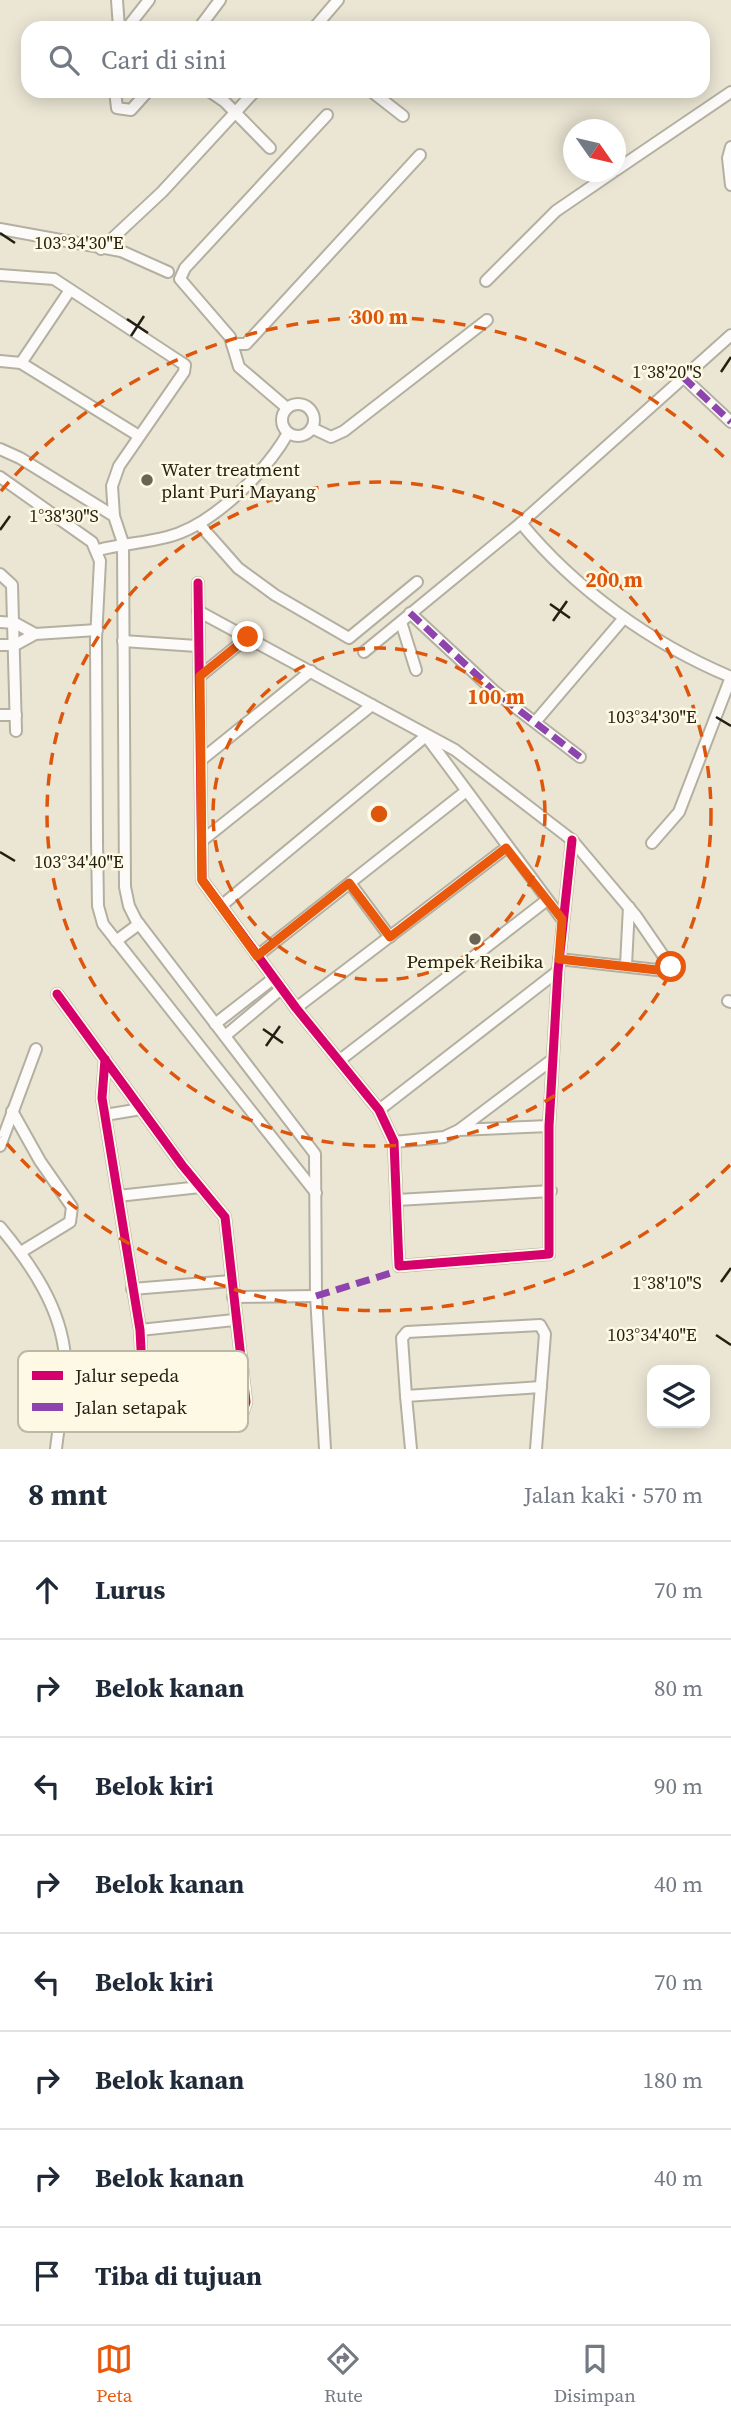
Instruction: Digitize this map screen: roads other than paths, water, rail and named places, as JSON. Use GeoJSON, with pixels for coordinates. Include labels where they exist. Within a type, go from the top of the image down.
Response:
{"type":"FeatureCollection","features":[{"type":"Feature","properties":{"kind":"street"},"geometry":{"type":"LineString","coordinates":[[117,0],[118,21]]}},
{"type":"Feature","properties":{"kind":"street"},"geometry":{"type":"LineString","coordinates":[[132,21],[149,0]]}},
{"type":"Feature","properties":{"kind":"street"},"geometry":{"type":"LineString","coordinates":[[204,21],[220,0]]}},
{"type":"Feature","properties":{"kind":"street"},"geometry":{"type":"LineString","coordinates":[[320,21],[338,0]]}},
{"type":"Feature","properties":{"kind":"street"},"geometry":{"type":"LineString","coordinates":[[626,163],[731,92]]}},
{"type":"Feature","properties":{"kind":"street"},"geometry":{"type":"LineString","coordinates":[[114,98],[117,108],[123,110],[131,110],[142,98]]}},
{"type":"Feature","properties":{"kind":"street"},"geometry":{"type":"LineString","coordinates":[[217,98],[270,148]]}},
{"type":"Feature","properties":{"kind":"street"},"geometry":{"type":"LineString","coordinates":[[101,249],[162,192],[248,98]]}},
{"type":"Feature","properties":{"kind":"street"},"geometry":{"type":"LineString","coordinates":[[380,98],[403,116]]}},
{"type":"Feature","properties":{"kind":"street"},"geometry":{"type":"LineString","coordinates":[[287,408],[239,367],[230,337],[180,279],[184,268],[327,115]]}},
{"type":"Feature","properties":{"kind":"street"},"geometry":{"type":"LineString","coordinates":[[731,147],[728,158],[731,185]]}},
{"type":"Feature","properties":{"kind":"street"},"geometry":{"type":"LineString","coordinates":[[232,344],[246,344],[420,155]]}},
{"type":"Feature","properties":{"kind":"street"},"geometry":{"type":"LineString","coordinates":[[485,281],[556,211],[598,182]]}},
{"type":"Feature","properties":{"kind":"street"},"geometry":{"type":"LineString","coordinates":[[0,229],[42,234],[101,249],[121,251],[167,272]]}},
{"type":"Feature","properties":{"kind":"street"},"geometry":{"type":"LineString","coordinates":[[0,275],[44,276],[185,365],[184,372],[139,436],[113,480],[114,516],[123,543],[125,887],[129,906],[139,924],[315,1154],[316,1296],[325,1449]]}},
{"type":"Feature","properties":{"kind":"street"},"geometry":{"type":"LineString","coordinates":[[21,363],[70,290]]}},
{"type":"Feature","properties":{"kind":"street"},"geometry":{"type":"LineString","coordinates":[[312,428],[331,437],[344,431],[487,320]]}},
{"type":"Feature","properties":{"kind":"street"},"geometry":{"type":"LineString","coordinates":[[364,652],[521,523],[731,335]]}},
{"type":"Feature","properties":{"kind":"street"},"geometry":{"type":"LineString","coordinates":[[0,362],[21,363],[139,436]]}},
{"type":"Feature","properties":{"kind":"street"},"geometry":{"type":"LineString","coordinates":[[683,377],[731,422]]}},
{"type":"Feature","properties":{"kind":"street"},"geometry":{"type":"LineString","coordinates":[[301,403],[308,407],[314,421],[312,428],[299,437],[288,433],[281,418],[287,408],[301,403]]}},
{"type":"Feature","properties":{"kind":"street"},"geometry":{"type":"LineString","coordinates":[[98,550],[123,543],[167,537],[200,525],[274,458],[288,433]]}},
{"type":"Feature","properties":{"kind":"street"},"geometry":{"type":"LineString","coordinates":[[0,449],[20,458],[114,516]]}},
{"type":"Feature","properties":{"kind":"street"},"geometry":{"type":"LineString","coordinates":[[0,477],[92,542],[98,550],[98,906],[103,924],[316,1193]]}},
{"type":"Feature","properties":{"kind":"street"},"geometry":{"type":"LineString","coordinates":[[521,523],[555,562],[624,618],[707,667],[731,677],[679,812],[652,844]]}},
{"type":"Feature","properties":{"kind":"street"},"geometry":{"type":"LineString","coordinates":[[200,525],[238,568],[275,596],[349,638],[417,582]]}},
{"type":"Feature","properties":{"kind":"street"},"geometry":{"type":"LineString","coordinates":[[0,574],[12,585],[16,731]]}},
{"type":"Feature","properties":{"kind":"street"},"geometry":{"type":"LineString","coordinates":[[198,583],[197,646],[204,839],[202,880],[281,989],[379,1110],[394,1142],[399,1266],[545,1256],[550,1250],[549,1126],[562,919],[572,841]]}},
{"type":"Feature","properties":{"kind":"street"},"geometry":{"type":"LineString","coordinates":[[198,611],[456,751],[572,841],[629,907],[671,967],[666,971],[626,965],[559,965],[379,1110]]}},
{"type":"Feature","properties":{"kind":"street"},"geometry":{"type":"LineString","coordinates":[[410,613],[494,691],[580,757]]}},
{"type":"Feature","properties":{"kind":"street"},"geometry":{"type":"LineString","coordinates":[[536,721],[624,618]]}},
{"type":"Feature","properties":{"kind":"street"},"geometry":{"type":"LineString","coordinates":[[0,622],[15,623],[35,634]]}},
{"type":"Feature","properties":{"kind":"street"},"geometry":{"type":"LineString","coordinates":[[401,622],[416,670]]}},
{"type":"Feature","properties":{"kind":"street"},"geometry":{"type":"LineString","coordinates":[[0,645],[15,645],[35,634],[97,630]]}},
{"type":"Feature","properties":{"kind":"street"},"geometry":{"type":"LineString","coordinates":[[200,676],[248,637]]}},
{"type":"Feature","properties":{"kind":"street"},"geometry":{"type":"LineString","coordinates":[[123,640],[197,646]]}},
{"type":"Feature","properties":{"kind":"street"},"geometry":{"type":"LineString","coordinates":[[201,760],[311,671]]}},
{"type":"Feature","properties":{"kind":"street"},"geometry":{"type":"LineString","coordinates":[[204,839],[372,705]]}},
{"type":"Feature","properties":{"kind":"street"},"geometry":{"type":"LineString","coordinates":[[0,715],[16,715]]}},
{"type":"Feature","properties":{"kind":"street"},"geometry":{"type":"LineString","coordinates":[[426,736],[506,848],[562,919]]}},
{"type":"Feature","properties":{"kind":"street"},"geometry":{"type":"LineString","coordinates":[[220,906],[426,736]]}},
{"type":"Feature","properties":{"kind":"street"},"geometry":{"type":"LineString","coordinates":[[257,956],[465,792]]}},
{"type":"Feature","properties":{"kind":"street"},"geometry":{"type":"LineString","coordinates":[[296,1008],[506,848]]}},
{"type":"Feature","properties":{"kind":"street"},"geometry":{"type":"LineString","coordinates":[[349,883],[390,937]]}},
{"type":"Feature","properties":{"kind":"street"},"geometry":{"type":"LineString","coordinates":[[340,1060],[547,900]]}},
{"type":"Feature","properties":{"kind":"street"},"geometry":{"type":"LineString","coordinates":[[626,965],[629,907]]}},
{"type":"Feature","properties":{"kind":"street"},"geometry":{"type":"LineString","coordinates":[[116,941],[139,924]]}},
{"type":"Feature","properties":{"kind":"street"},"geometry":{"type":"LineString","coordinates":[[215,1024],[274,978]]}},
{"type":"Feature","properties":{"kind":"street"},"geometry":{"type":"LineString","coordinates":[[225,1036],[281,989]]}},
{"type":"Feature","properties":{"kind":"street"},"geometry":{"type":"LineString","coordinates":[[57,994],[141,1109],[225,1217],[239,1351]]}},
{"type":"Feature","properties":{"kind":"street"},"geometry":{"type":"LineString","coordinates":[[0,1146],[36,1049]]}},
{"type":"Feature","properties":{"kind":"street"},"geometry":{"type":"LineString","coordinates":[[104,1059],[105,1115],[141,1351]]}},
{"type":"Feature","properties":{"kind":"street"},"geometry":{"type":"LineString","coordinates":[[394,1142],[444,1137],[459,1130],[553,1059]]}},
{"type":"Feature","properties":{"kind":"street"},"geometry":{"type":"LineString","coordinates":[[105,1115],[141,1109]]}},
{"type":"Feature","properties":{"kind":"street"},"geometry":{"type":"LineString","coordinates":[[12,1111],[40,1161],[72,1207],[73,1215],[70,1222],[21,1252]]}},
{"type":"Feature","properties":{"kind":"street"},"geometry":{"type":"LineString","coordinates":[[459,1130],[549,1126]]}},
{"type":"Feature","properties":{"kind":"street"},"geometry":{"type":"LineString","coordinates":[[118,1196],[200,1187]]}},
{"type":"Feature","properties":{"kind":"street"},"geometry":{"type":"LineString","coordinates":[[397,1200],[551,1191]]}},
{"type":"Feature","properties":{"kind":"street"},"geometry":{"type":"LineString","coordinates":[[0,1227],[34,1269],[55,1316],[64,1351]]}},
{"type":"Feature","properties":{"kind":"street"},"geometry":{"type":"LineString","coordinates":[[132,1289],[231,1280]]}},
{"type":"Feature","properties":{"kind":"street"},"geometry":{"type":"LineString","coordinates":[[233,1297],[316,1296]]}},
{"type":"Feature","properties":{"kind":"street"},"geometry":{"type":"LineString","coordinates":[[140,1330],[234,1320]]}},
{"type":"Feature","properties":{"kind":"street"},"geometry":{"type":"LineString","coordinates":[[411,1449],[404,1334],[524,1324],[540,1325],[544,1329],[536,1449]]}},
{"type":"Feature","properties":{"kind":"street"},"geometry":{"type":"LineString","coordinates":[[407,1396],[541,1387]]}},
{"type":"Feature","properties":{"kind":"place","name":"Water treatment plant Puri Mayang"},"geometry":{"type":"Point","coordinates":[147,480]}},
{"type":"Feature","properties":{"kind":"place","name":"Pempek Reibika"},"geometry":{"type":"Point","coordinates":[475,939]}}]}
